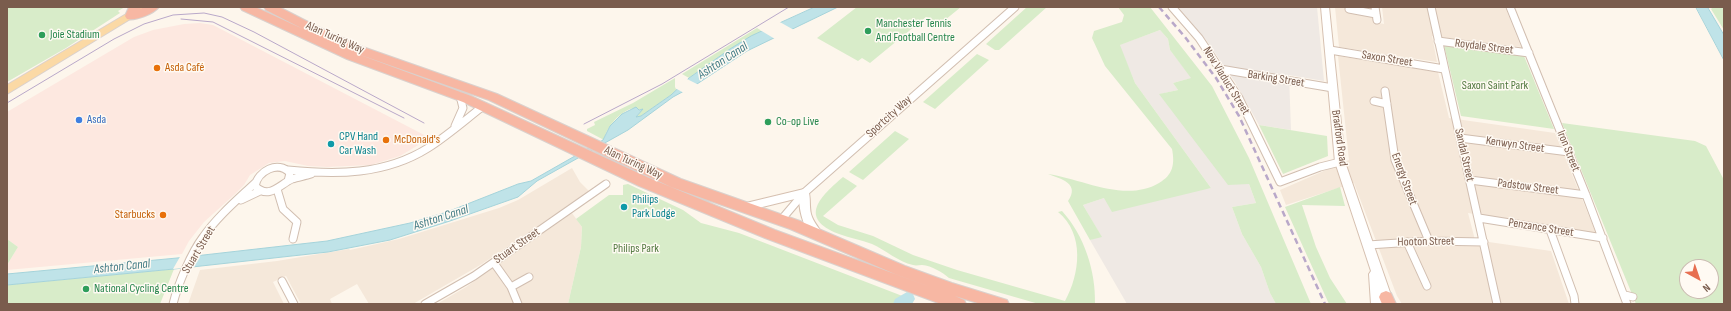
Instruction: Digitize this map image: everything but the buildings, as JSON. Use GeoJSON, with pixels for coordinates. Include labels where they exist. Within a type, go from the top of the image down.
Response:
{"type":"FeatureCollection","features":[{"type":"Feature","properties":{"kind":"highway"},"geometry":{"type":"LineString","coordinates":[[133,11],[139,14],[153,7]]}},
{"type":"Feature","properties":{"kind":"highway","name":"Alan Turing Way"},"geometry":{"type":"LineString","coordinates":[[246,7],[350,56],[460,96],[572,150],[644,182],[770,234],[959,304]]}},
{"type":"Feature","properties":{"kind":"highway","name":"Alan Turing Way"},"geometry":{"type":"LineString","coordinates":[[270,7],[312,29],[359,50],[494,97],[676,183],[781,220],[900,270],[952,289],[1002,304]]}},
{"type":"Feature","properties":{"kind":"highway"},"geometry":{"type":"LineString","coordinates":[[482,107],[494,97]]}},
{"type":"Feature","properties":{"kind":"highway","name":"Sportcity Way"},"geometry":{"type":"LineString","coordinates":[[770,234],[781,220]]}},
{"type":"Feature","properties":{"kind":"main road"},"geometry":{"type":"LineString","coordinates":[[7,90],[133,11],[145,7]]}},
{"type":"Feature","properties":{"kind":"street","name":"Sportcity Way"},"geometry":{"type":"LineString","coordinates":[[781,220],[804,193],[1015,7]]}},
{"type":"Feature","properties":{"kind":"street","name":"New Viaduct Street"},"geometry":{"type":"LineString","coordinates":[[1172,7],[1199,38],[1239,98],[1280,182],[1320,167],[1340,162]]}},
{"type":"Feature","properties":{"kind":"street","name":"Bradford Road"},"geometry":{"type":"LineString","coordinates":[[1325,7],[1340,162],[1368,245],[1385,302]]}},
{"type":"Feature","properties":{"kind":"street","name":"Sandal Street"},"geometry":{"type":"LineString","coordinates":[[1431,7],[1497,304]]}},
{"type":"Feature","properties":{"kind":"street","name":"Iron Street"},"geometry":{"type":"LineString","coordinates":[[1510,7],[1603,238],[1629,296],[1627,304]]}},
{"type":"Feature","properties":{"kind":"street"},"geometry":{"type":"LineString","coordinates":[[1349,9],[1376,14]]}},
{"type":"Feature","properties":{"kind":"street","name":"Roydale Street"},"geometry":{"type":"LineString","coordinates":[[1438,41],[1529,53]]}},
{"type":"Feature","properties":{"kind":"street","name":"Saxon Street"},"geometry":{"type":"LineString","coordinates":[[1330,50],[1444,69]]}},
{"type":"Feature","properties":{"kind":"street","name":"Barking Street"},"geometry":{"type":"LineString","coordinates":[[1220,69],[1333,88]]}},
{"type":"Feature","properties":{"kind":"street","name":"Energy Street"},"geometry":{"type":"LineString","coordinates":[[1386,90],[1395,160],[1429,241]]}},
{"type":"Feature","properties":{"kind":"street"},"geometry":{"type":"LineString","coordinates":[[453,130],[463,110],[464,103],[460,96]]}},
{"type":"Feature","properties":{"kind":"street"},"geometry":{"type":"LineString","coordinates":[[1374,102],[1387,104]]}},
{"type":"Feature","properties":{"kind":"street"},"geometry":{"type":"LineString","coordinates":[[315,173],[288,181],[270,192],[260,191],[257,189],[255,183],[259,176],[270,169],[279,167],[288,170],[315,173],[354,173],[381,169],[396,164],[426,149],[482,107]]}},
{"type":"Feature","properties":{"kind":"street","name":"Kenwyn Street"},"geometry":{"type":"LineString","coordinates":[[1460,138],[1569,152]]}},
{"type":"Feature","properties":{"kind":"street"},"geometry":{"type":"LineString","coordinates":[[288,170],[290,174],[288,181]]}},
{"type":"Feature","properties":{"kind":"street","name":"Padstow Street"},"geometry":{"type":"LineString","coordinates":[[1470,180],[1586,195]]}},
{"type":"Feature","properties":{"kind":"street","name":"Stuart Street"},"geometry":{"type":"LineString","coordinates":[[173,304],[186,268],[210,227],[255,183]]}},
{"type":"Feature","properties":{"kind":"street","name":"Stuart Street"},"geometry":{"type":"LineString","coordinates":[[425,304],[494,263],[606,184]]}},
{"type":"Feature","properties":{"kind":"street"},"geometry":{"type":"LineString","coordinates":[[277,189],[280,204],[287,214],[295,218],[297,222],[293,239]]}},
{"type":"Feature","properties":{"kind":"street","name":"Stuart Street"},"geometry":{"type":"LineString","coordinates":[[236,202],[260,191]]}},
{"type":"Feature","properties":{"kind":"street"},"geometry":{"type":"LineString","coordinates":[[746,207],[804,193],[803,204],[806,220],[817,234]]}},
{"type":"Feature","properties":{"kind":"street","name":"Penzance Street"},"geometry":{"type":"LineString","coordinates":[[1479,218],[1603,238]]}},
{"type":"Feature","properties":{"kind":"street"},"geometry":{"type":"LineString","coordinates":[[1550,230],[1574,296],[1575,304]]}},
{"type":"Feature","properties":{"kind":"street","name":"Hooton Street"},"geometry":{"type":"LineString","coordinates":[[1368,245],[1429,241],[1484,242]]}},
{"type":"Feature","properties":{"kind":"street"},"geometry":{"type":"LineString","coordinates":[[1407,242],[1427,286]]}},
{"type":"Feature","properties":{"kind":"street"},"geometry":{"type":"LineString","coordinates":[[494,263],[511,287],[518,304]]}},
{"type":"Feature","properties":{"kind":"street"},"geometry":{"type":"LineString","coordinates":[[511,287],[529,276]]}},
{"type":"Feature","properties":{"kind":"street"},"geometry":{"type":"LineString","coordinates":[[282,281],[294,304]]}},
{"type":"Feature","properties":{"kind":"shaded area"},"geometry":{"type":"Polygon","coordinates":[[[1178,7],[1317,7],[1324,81],[1289,75],[1291,130],[1259,125],[1235,82],[1206,40],[1178,7]]]}},
{"type":"Feature","properties":{"kind":"shaded area"},"geometry":{"type":"Polygon","coordinates":[[[1335,7],[1371,7],[1374,22],[1384,24],[1382,7],[1505,7],[1521,47],[1432,36],[1437,62],[1339,47],[1335,7]]]}},
{"type":"Feature","properties":{"kind":"shaded area"},"geometry":{"type":"Polygon","coordinates":[[[200,23],[213,25],[430,138],[400,156],[371,165],[327,167],[308,166],[285,161],[269,163],[250,175],[244,185],[204,222],[189,241],[182,254],[7,270],[7,265],[18,247],[7,239],[7,112],[134,37],[153,30],[184,24],[200,23]]]}},
{"type":"Feature","properties":{"kind":"shaded area"},"geometry":{"type":"Polygon","coordinates":[[[1160,30],[1168,39],[1170,50],[1192,78],[1173,83],[1178,90],[1160,94],[1249,184],[1256,203],[1232,207],[1242,234],[1261,267],[1270,293],[1276,304],[1127,304],[1090,240],[1101,236],[1083,205],[1104,198],[1211,188],[1135,83],[1119,45],[1160,30]]]}},
{"type":"Feature","properties":{"kind":"shaded area"},"geometry":{"type":"Polygon","coordinates":[[[1338,56],[1438,72],[1449,118],[1555,133],[1596,233],[1468,213],[1475,240],[1551,251],[1569,304],[1402,304],[1397,296],[1354,183],[1286,205],[1280,190],[1349,160],[1338,56]]]}},
{"type":"Feature","properties":{"kind":"shaded area"},"geometry":{"type":"Polygon","coordinates":[[[572,168],[580,182],[589,191],[482,264],[413,304],[369,304],[357,284],[330,299],[332,304],[301,304],[286,276],[273,282],[284,304],[188,304],[200,270],[277,261],[350,250],[399,239],[499,208],[518,200],[572,168]]]}},
{"type":"Feature","properties":{"kind":"shaded area"},"geometry":{"type":"Polygon","coordinates":[[[572,213],[582,227],[581,247],[568,304],[437,304],[466,287],[572,213]]]}},
{"type":"Feature","properties":{"kind":"green space","name":"Joie Stadium"},"geometry":{"type":"Polygon","coordinates":[[[7,7],[125,7],[118,11],[120,13],[66,48],[7,82],[7,7]]]}},
{"type":"Feature","properties":{"kind":"green space","name":"Manchester Tennis And Football Centre"},"geometry":{"type":"Polygon","coordinates":[[[857,7],[961,7],[940,24],[926,17],[870,63],[862,58],[858,61],[817,38],[857,7]]]}},
{"type":"Feature","properties":{"kind":"green space"},"geometry":{"type":"Polygon","coordinates":[[[1027,7],[1047,7],[999,50],[995,50],[986,44],[1027,7]]]}},
{"type":"Feature","properties":{"kind":"green space"},"geometry":{"type":"Polygon","coordinates":[[[1118,7],[1150,7],[1212,86],[1249,158],[1311,304],[1276,304],[1270,293],[1261,267],[1242,234],[1232,207],[1256,203],[1249,184],[1228,185],[1159,94],[1178,90],[1173,83],[1191,78],[1170,50],[1168,39],[1160,30],[1120,45],[1135,83],[1211,188],[1112,212],[1104,198],[1083,205],[1102,237],[1090,240],[1068,201],[1072,190],[1071,186],[1064,180],[1048,174],[1104,188],[1132,191],[1146,189],[1164,180],[1170,173],[1173,164],[1172,149],[1105,66],[1092,38],[1094,31],[1122,22],[1124,15],[1118,7]]]}},
{"type":"Feature","properties":{"kind":"green space"},"geometry":{"type":"Polygon","coordinates":[[[1713,7],[1724,7],[1724,30],[1711,9],[1713,7]]]}},
{"type":"Feature","properties":{"kind":"green space"},"geometry":{"type":"Polygon","coordinates":[[[757,28],[762,31],[730,49],[689,78],[682,74],[757,28]]]}},
{"type":"Feature","properties":{"kind":"green space","name":"Saxon Saint Park"},"geometry":{"type":"Polygon","coordinates":[[[1444,45],[1524,56],[1554,129],[1461,116],[1444,45]]]}},
{"type":"Feature","properties":{"kind":"green space"},"geometry":{"type":"Polygon","coordinates":[[[977,54],[989,60],[935,109],[923,102],[977,54]]]}},
{"type":"Feature","properties":{"kind":"green space"},"geometry":{"type":"Polygon","coordinates":[[[675,78],[675,87],[677,89],[671,95],[636,118],[642,109],[631,109],[621,114],[610,126],[604,140],[587,131],[587,129],[595,125],[594,122],[633,103],[675,78]]]}},
{"type":"Feature","properties":{"kind":"green space"},"geometry":{"type":"Polygon","coordinates":[[[1562,123],[1695,141],[1706,146],[1724,180],[1724,304],[1636,304],[1562,123]]]}},
{"type":"Feature","properties":{"kind":"green space"},"geometry":{"type":"Polygon","coordinates":[[[1259,125],[1327,136],[1328,156],[1283,174],[1259,125]]]}},
{"type":"Feature","properties":{"kind":"green space"},"geometry":{"type":"Polygon","coordinates":[[[895,131],[909,139],[863,180],[849,172],[895,131]]]}},
{"type":"Feature","properties":{"kind":"green space"},"geometry":{"type":"Polygon","coordinates":[[[843,177],[857,186],[823,216],[838,225],[873,236],[913,255],[957,270],[1065,301],[1074,279],[1077,255],[1073,231],[1067,221],[1058,212],[1062,211],[1077,231],[1087,254],[1091,266],[1095,292],[1095,304],[1039,304],[949,278],[929,267],[914,265],[897,259],[872,244],[839,234],[826,228],[819,221],[816,214],[817,207],[827,192],[843,177]]]}},
{"type":"Feature","properties":{"kind":"green space","name":"Philips Park"},"geometry":{"type":"Polygon","coordinates":[[[628,184],[683,210],[701,223],[739,233],[905,297],[897,304],[568,304],[581,247],[582,227],[576,219],[609,195],[623,195],[623,185],[628,184]]]}},
{"type":"Feature","properties":{"kind":"green space"},"geometry":{"type":"Polygon","coordinates":[[[1340,187],[1345,206],[1302,205],[1316,247],[1330,278],[1347,304],[1329,304],[1285,207],[1340,187]]]}},
{"type":"Feature","properties":{"kind":"green space"},"geometry":{"type":"Polygon","coordinates":[[[7,239],[18,247],[7,265],[7,239]]]}},
{"type":"Feature","properties":{"kind":"green space","name":"National Cycling Centre"},"geometry":{"type":"Polygon","coordinates":[[[174,269],[160,304],[7,304],[7,285],[174,269]]]}},
{"type":"Feature","properties":{"kind":"water","name":"Ashton Canal"},"geometry":{"type":"Polygon","coordinates":[[[815,7],[838,7],[747,51],[697,84],[673,97],[628,130],[537,181],[518,197],[450,221],[390,240],[328,252],[7,285],[7,274],[177,258],[327,241],[410,223],[447,212],[518,184],[531,181],[603,140],[610,126],[622,114],[636,107],[639,110],[643,109],[636,117],[641,116],[671,95],[689,78],[730,49],[751,36],[815,7]]]}},
{"type":"Feature","properties":{"kind":"water"},"geometry":{"type":"Polygon","coordinates":[[[1696,7],[1709,7],[1708,8],[1724,35],[1724,60],[1696,7]]]}},
{"type":"Feature","properties":{"kind":"pier"},"geometry":{"type":"Polygon","coordinates":[[[778,21],[794,30],[775,39],[760,30],[778,21]]]}},
{"type":"Feature","properties":{"kind":"pier"},"geometry":{"type":"Polygon","coordinates":[[[685,78],[699,85],[684,93],[675,88],[685,78]]]}},
{"type":"Feature","properties":{"kind":"pier"},"geometry":{"type":"Polygon","coordinates":[[[201,253],[194,267],[173,269],[181,255],[201,253]]]}},
{"type":"Feature","properties":{"kind":"waterway"},"geometry":{"type":"LineString","coordinates":[[901,304],[907,299]]}},
{"type":"Feature","properties":{"kind":"tram line"},"geometry":{"type":"LineString","coordinates":[[584,124],[662,84],[789,7]]}},
{"type":"Feature","properties":{"kind":"tram line"},"geometry":{"type":"LineString","coordinates":[[7,103],[114,39],[144,24],[173,15],[204,13],[222,17],[254,32],[424,123]]}},
{"type":"Feature","properties":{"kind":"tram line"},"geometry":{"type":"LineString","coordinates":[[181,19],[213,22],[404,118]]}},
{"type":"Feature","properties":{"kind":"railway"},"geometry":{"type":"LineString","coordinates":[[1159,7],[1185,37],[1216,78],[1239,116],[1325,304]]}},
{"type":"Feature","properties":{"kind":"place","name":"Manchester Tennis And Football Centre"},"geometry":{"type":"Point","coordinates":[868,31]}},
{"type":"Feature","properties":{"kind":"place","name":"Joie Stadium"},"geometry":{"type":"Point","coordinates":[42,35]}},
{"type":"Feature","properties":{"kind":"place","name":"Asda Café"},"geometry":{"type":"Point","coordinates":[157,68]}},
{"type":"Feature","properties":{"kind":"place","name":"Asda"},"geometry":{"type":"Point","coordinates":[79,120]}},
{"type":"Feature","properties":{"kind":"place","name":"Co-op Live"},"geometry":{"type":"Point","coordinates":[768,122]}},
{"type":"Feature","properties":{"kind":"place","name":"McDonald's"},"geometry":{"type":"Point","coordinates":[386,140]}},
{"type":"Feature","properties":{"kind":"place","name":"CPV Hand Car Wash"},"geometry":{"type":"Point","coordinates":[331,144]}},
{"type":"Feature","properties":{"kind":"place","name":"Philips Park Lodge"},"geometry":{"type":"Point","coordinates":[624,207]}},
{"type":"Feature","properties":{"kind":"place","name":"Starbucks"},"geometry":{"type":"Point","coordinates":[163,215]}},
{"type":"Feature","properties":{"kind":"place","name":"National Cycling Centre"},"geometry":{"type":"Point","coordinates":[86,289]}}]}
